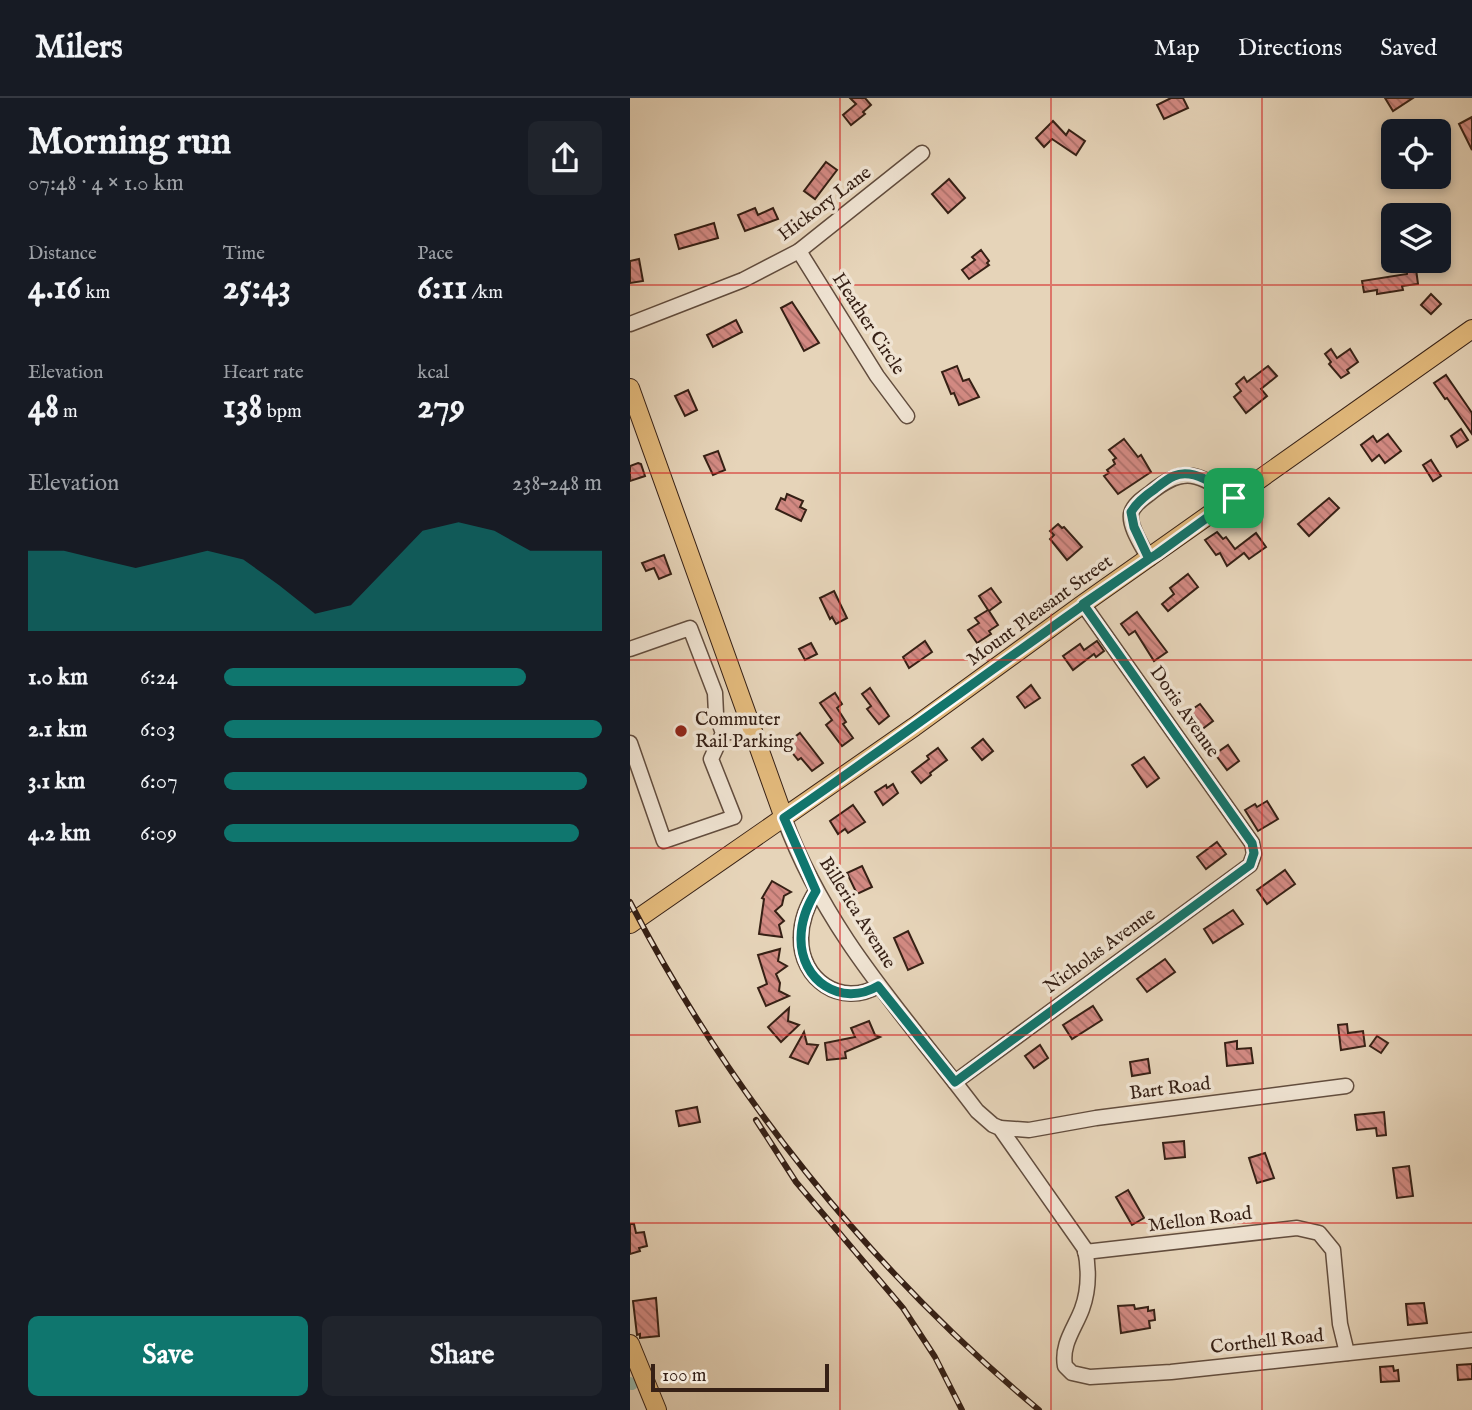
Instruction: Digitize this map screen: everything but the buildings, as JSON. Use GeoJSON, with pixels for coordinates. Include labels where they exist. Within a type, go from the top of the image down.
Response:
{"type":"FeatureCollection","features":[{"type":"Feature","properties":{"kind":"main road","name":"Mount Pleasant Street"},"geometry":{"type":"LineString","coordinates":[[630,924],[784,818],[1472,329]]}},
{"type":"Feature","properties":{"kind":"main road","name":"Billerica Avenue"},"geometry":{"type":"LineString","coordinates":[[630,388],[784,818]]}},
{"type":"Feature","properties":{"kind":"main road"},"geometry":{"type":"LineString","coordinates":[[630,1344],[657,1410]]}},
{"type":"Feature","properties":{"kind":"street","name":"Hickory Lane"},"geometry":{"type":"LineString","coordinates":[[630,324],[743,280],[799,251],[922,153]]}},
{"type":"Feature","properties":{"kind":"street","name":"Heather Circle"},"geometry":{"type":"LineString","coordinates":[[799,251],[877,376],[907,416]]}},
{"type":"Feature","properties":{"kind":"street"},"geometry":{"type":"LineString","coordinates":[[1149,559],[1134,527],[1131,512],[1135,505],[1153,490],[1174,476],[1191,475],[1213,484],[1234,498]]}},
{"type":"Feature","properties":{"kind":"street","name":"Doris Avenue"},"geometry":{"type":"LineString","coordinates":[[1083,604],[1252,843]]}},
{"type":"Feature","properties":{"kind":"street"},"geometry":{"type":"LineString","coordinates":[[630,649],[690,628],[715,693],[716,714],[723,733],[711,759],[734,817],[664,842],[630,743]]}},
{"type":"Feature","properties":{"kind":"street"},"geometry":{"type":"LineString","coordinates":[[715,693],[737,685]]}},
{"type":"Feature","properties":{"kind":"street"},"geometry":{"type":"LineString","coordinates":[[723,733],[753,729]]}},
{"type":"Feature","properties":{"kind":"street","name":"Billerica Avenue"},"geometry":{"type":"LineString","coordinates":[[784,818],[816,891],[837,928],[878,986],[977,1111],[1000,1128],[1051,1198],[1085,1252],[1088,1270],[1086,1296],[1066,1342],[1063,1359],[1067,1369]]}},
{"type":"Feature","properties":{"kind":"street","name":"Nicholas Avenue"},"geometry":{"type":"LineString","coordinates":[[955,1082],[1250,865],[1254,853],[1252,843]]}},
{"type":"Feature","properties":{"kind":"street"},"geometry":{"type":"LineString","coordinates":[[816,891],[805,911],[801,940],[807,966],[827,988],[848,995],[866,993],[878,986]]}},
{"type":"Feature","properties":{"kind":"street","name":"Bart Road"},"geometry":{"type":"LineString","coordinates":[[1000,1128],[1029,1130],[1096,1118],[1346,1086]]}},
{"type":"Feature","properties":{"kind":"street","name":"Mellon Road"},"geometry":{"type":"LineString","coordinates":[[1085,1252],[1297,1228],[1319,1233],[1333,1250],[1340,1324],[1347,1353]]}},
{"type":"Feature","properties":{"kind":"street","name":"Corthell Road"},"geometry":{"type":"LineString","coordinates":[[1067,1369],[1072,1373],[1090,1377],[1147,1374],[1472,1340]]}},
{"type":"Feature","properties":{"kind":"railway"},"geometry":{"type":"LineString","coordinates":[[630,902],[669,974],[713,1043],[759,1111],[809,1176],[919,1299],[1039,1410]]}},
{"type":"Feature","properties":{"kind":"railway"},"geometry":{"type":"LineString","coordinates":[[756,1120],[796,1182],[903,1308],[935,1357],[962,1410]]}},
{"type":"Feature","properties":{"kind":"place","name":"Commuter Rail Parking"},"geometry":{"type":"Point","coordinates":[681,731]}},
{"type":"Feature","properties":{"kind":"route"},"geometry":{"type":"LineString","coordinates":[[1234,498],[1157,554],[1083,604],[914,727],[784,818],[793,844],[816,891],[805,911],[801,940],[807,966],[827,988],[848,995],[866,993],[878,986],[955,1082],[1250,865],[1254,853],[1252,843],[1083,604],[1149,559],[1134,527],[1131,512],[1135,505],[1153,490],[1174,476],[1182,474],[1200,477],[1234,498]]}}]}
